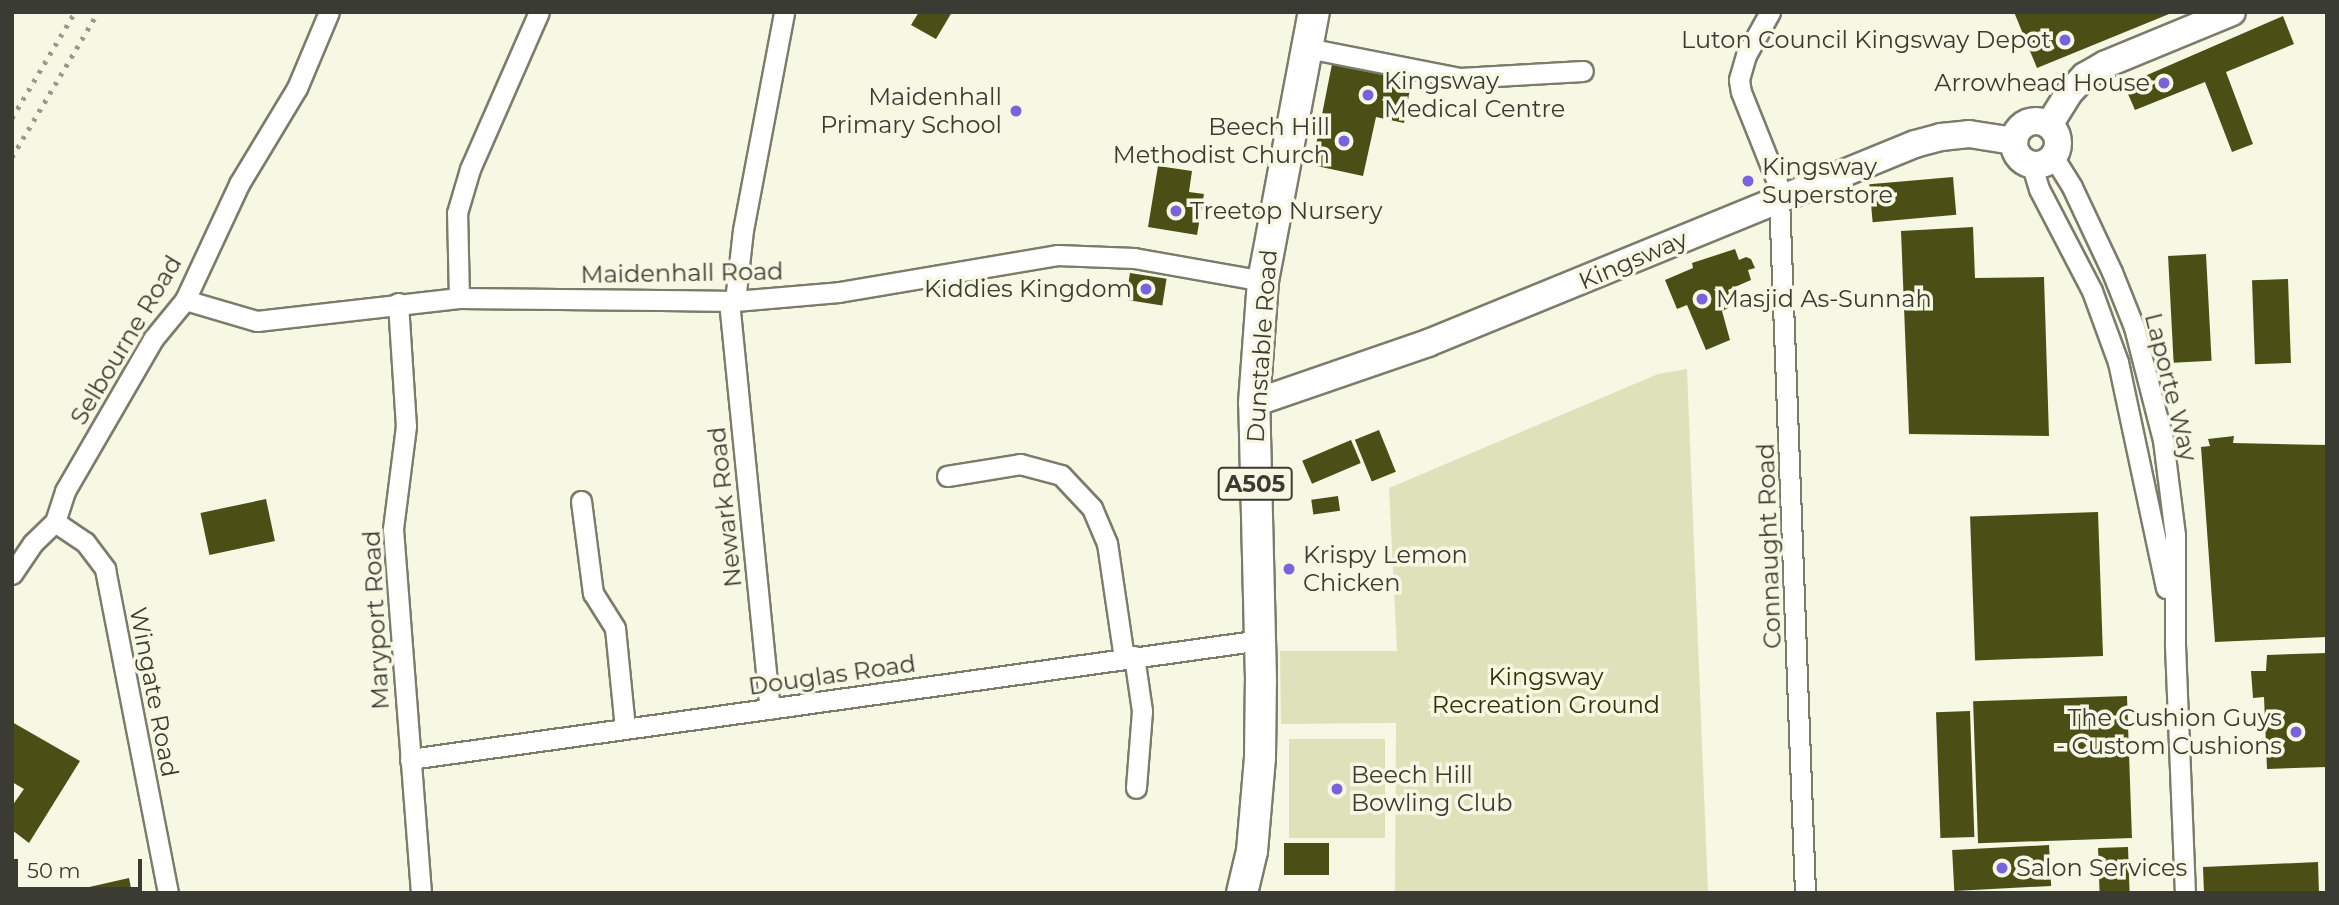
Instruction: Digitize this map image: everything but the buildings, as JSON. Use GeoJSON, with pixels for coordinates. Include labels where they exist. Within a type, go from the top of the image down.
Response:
{"type":"FeatureCollection","features":[{"type":"Feature","properties":{"kind":"main road","name":"Dunstable Road"},"geometry":{"type":"LineString","coordinates":[[1242,893],[1252,851],[1260,757],[1261,640],[1254,403],[1263,281],[1314,12]]}},
{"type":"Feature","properties":{"kind":"street","name":"Selbourne Road"},"geometry":{"type":"LineString","coordinates":[[12,574],[33,543],[55,522],[65,491],[153,339],[185,300],[239,184],[297,88],[329,12]]}},
{"type":"Feature","properties":{"kind":"street"},"geometry":{"type":"LineString","coordinates":[[459,298],[457,213],[470,169],[539,12]]}},
{"type":"Feature","properties":{"kind":"street","name":"Newark Road"},"geometry":{"type":"LineString","coordinates":[[770,709],[732,301],[785,12]]}},
{"type":"Feature","properties":{"kind":"street","name":"Connaught Road"},"geometry":{"type":"LineString","coordinates":[[1770,12],[1746,55],[1740,80],[1741,92],[1777,182],[1779,197],[1805,893]]}},
{"type":"Feature","properties":{"kind":"street"},"geometry":{"type":"LineString","coordinates":[[2049,125],[2068,94],[2085,76],[2106,64],[2232,12]]}},
{"type":"Feature","properties":{"kind":"street"},"geometry":{"type":"LineString","coordinates":[[1307,48],[1460,78],[1583,71]]}},
{"type":"Feature","properties":{"kind":"street"},"geometry":{"type":"LineString","coordinates":[[2037,121],[2049,125],[2059,144],[2043,162],[2016,154],[2014,141],[2025,124],[2037,121]]}},
{"type":"Feature","properties":{"kind":"street","name":"Kingsway"},"geometry":{"type":"LineString","coordinates":[[1254,403],[1428,343],[1639,258],[1779,197],[1941,137],[1969,134],[2014,141]]}},
{"type":"Feature","properties":{"kind":"street","name":"Laporte Way"},"geometry":{"type":"LineString","coordinates":[[2043,162],[2039,189],[2092,290],[2118,362],[2157,538],[2175,645]]}},
{"type":"Feature","properties":{"kind":"street","name":"Laporte Way"},"geometry":{"type":"LineString","coordinates":[[2043,162],[2072,187],[2112,272],[2134,327],[2163,440],[2175,535],[2175,645],[2185,893]]}},
{"type":"Feature","properties":{"kind":"street","name":"Maidenhall Road"},"geometry":{"type":"LineString","coordinates":[[185,300],[257,321],[459,298],[732,301],[839,292],[1057,255],[1122,256],[1263,281]]}},
{"type":"Feature","properties":{"kind":"street","name":"Maryport Road"},"geometry":{"type":"LineString","coordinates":[[398,303],[406,426],[393,529],[421,893]]}},
{"type":"Feature","properties":{"kind":"street"},"geometry":{"type":"LineString","coordinates":[[947,476],[1020,464],[1061,475],[1092,508],[1107,543],[1142,711],[1136,788]]}},
{"type":"Feature","properties":{"kind":"street"},"geometry":{"type":"LineString","coordinates":[[581,501],[593,593],[615,628],[625,729]]}},
{"type":"Feature","properties":{"kind":"street","name":"Wingate Road"},"geometry":{"type":"LineString","coordinates":[[55,522],[85,542],[105,569],[168,893]]}},
{"type":"Feature","properties":{"kind":"street","name":"Douglas Road"},"geometry":{"type":"LineString","coordinates":[[410,759],[1261,640]]}},
{"type":"Feature","properties":{"kind":"green space","name":"Kingsway Recreation Ground"},"geometry":{"type":"Polygon","coordinates":[[[1687,369],[1708,893],[1395,893],[1396,723],[1281,724],[1280,651],[1397,651],[1389,488],[1658,374],[1687,369]]]}},
{"type":"Feature","properties":{"kind":"green space","name":"Beech Hill Bowling Club"},"geometry":{"type":"Polygon","coordinates":[[[1289,739],[1385,739],[1385,838],[1289,838],[1289,739]]]}},
{"type":"Feature","properties":{"kind":"railway"},"geometry":{"type":"LineString","coordinates":[[12,118],[75,12]]}},
{"type":"Feature","properties":{"kind":"railway"},"geometry":{"type":"LineString","coordinates":[[12,157],[98,12]]}},
{"type":"Feature","properties":{"kind":"place","name":"Luton Council Kingsway Depot"},"geometry":{"type":"Point","coordinates":[2065,40]}},
{"type":"Feature","properties":{"kind":"place","name":"Arrowhead House"},"geometry":{"type":"Point","coordinates":[2164,83]}},
{"type":"Feature","properties":{"kind":"place","name":"Kingsway Medical Centre"},"geometry":{"type":"Point","coordinates":[1368,95]}},
{"type":"Feature","properties":{"kind":"place","name":"Maidenhall Primary School"},"geometry":{"type":"Point","coordinates":[1016,111]}},
{"type":"Feature","properties":{"kind":"place","name":"Beech Hill Methodist Church"},"geometry":{"type":"Point","coordinates":[1344,141]}},
{"type":"Feature","properties":{"kind":"place","name":"Kingsway Superstore"},"geometry":{"type":"Point","coordinates":[1748,181]}},
{"type":"Feature","properties":{"kind":"place","name":"Treetop Nursery"},"geometry":{"type":"Point","coordinates":[1176,211]}},
{"type":"Feature","properties":{"kind":"place","name":"Kiddies Kingdom"},"geometry":{"type":"Point","coordinates":[1146,289]}},
{"type":"Feature","properties":{"kind":"place","name":"Masjid As-Sunnah"},"geometry":{"type":"Point","coordinates":[1702,299]}},
{"type":"Feature","properties":{"kind":"place","name":"Krispy Lemon Chicken"},"geometry":{"type":"Point","coordinates":[1289,569]}},
{"type":"Feature","properties":{"kind":"place","name":"The Cushion Guys - Custom Cushions"},"geometry":{"type":"Point","coordinates":[2296,732]}},
{"type":"Feature","properties":{"kind":"place","name":"Beech Hill Bowling Club"},"geometry":{"type":"Point","coordinates":[1337,789]}},
{"type":"Feature","properties":{"kind":"place","name":"Salon Services"},"geometry":{"type":"Point","coordinates":[2002,868]}}]}
